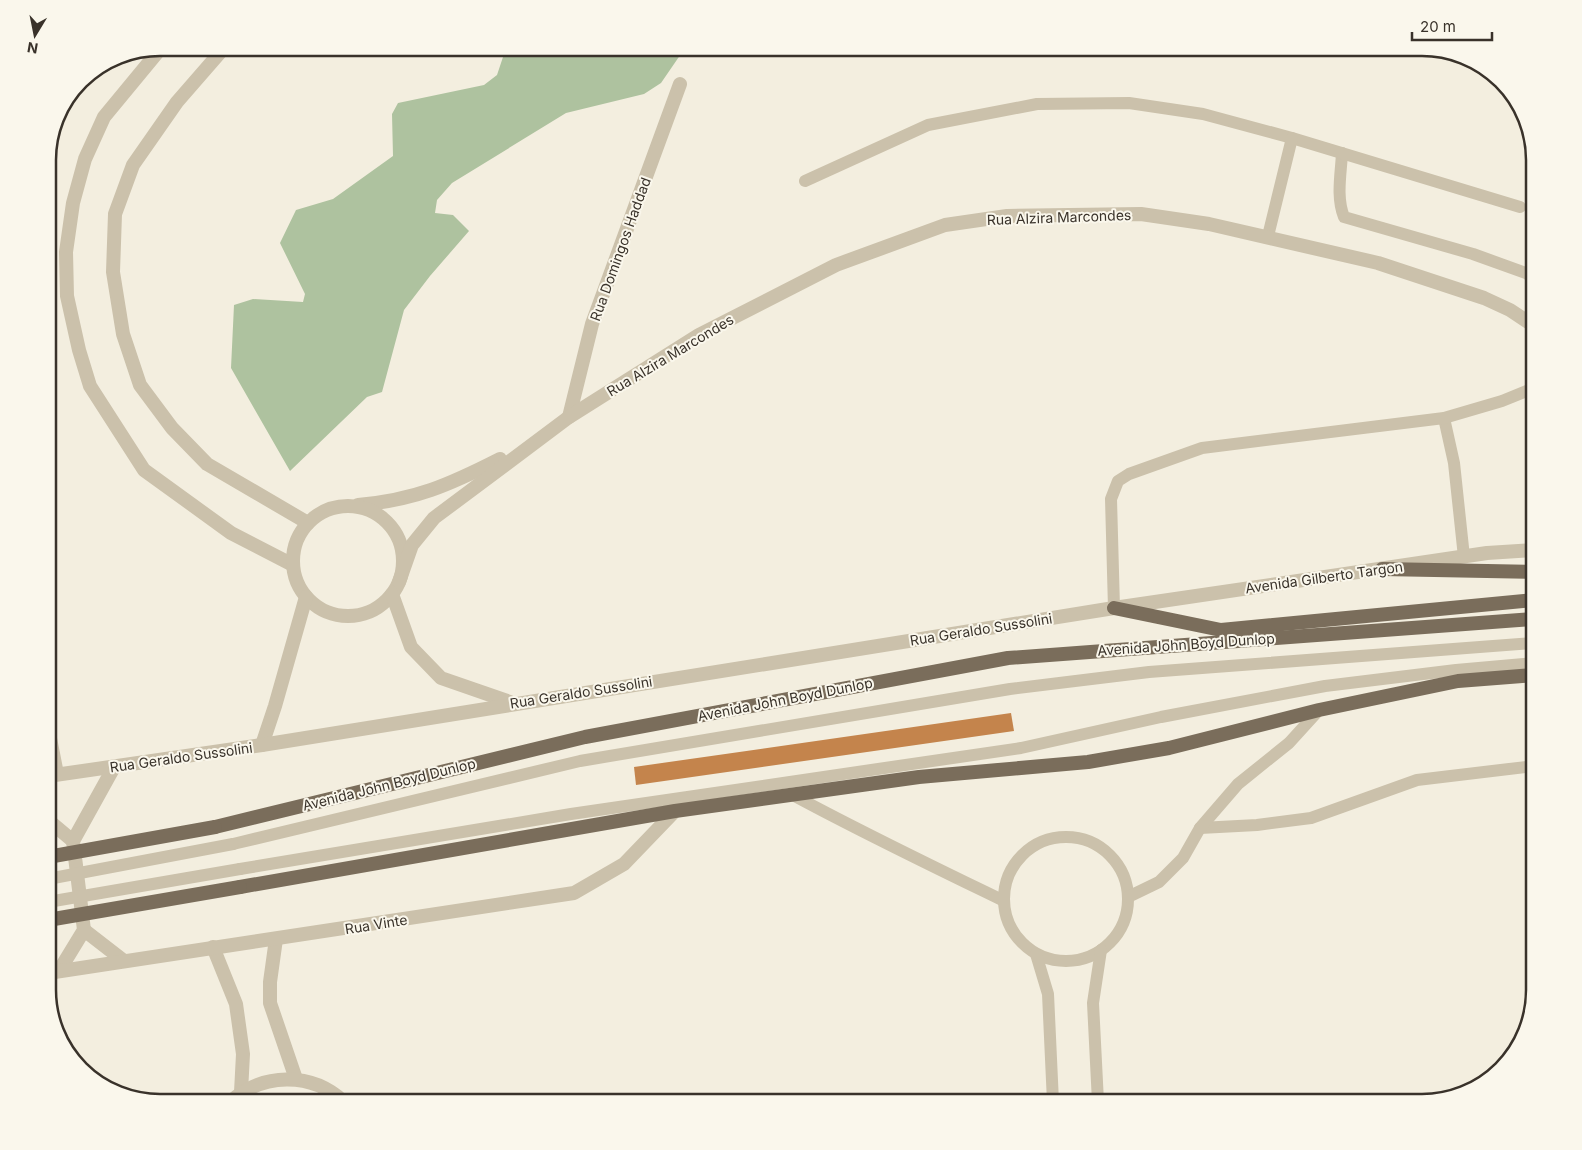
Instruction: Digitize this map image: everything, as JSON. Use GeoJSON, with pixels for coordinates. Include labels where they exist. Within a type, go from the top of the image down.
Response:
{"type":"FeatureCollection","features":[{"type":"Feature","properties":{"kind":"main road"},"geometry":{"type":"LineString","coordinates":[[1382,569],[1526,572]]}},
{"type":"Feature","properties":{"kind":"main road"},"geometry":{"type":"LineString","coordinates":[[1114,608],[1221,630],[1526,601]]}},
{"type":"Feature","properties":{"kind":"main road","name":"Avenida John Boyd Dunlop"},"geometry":{"type":"LineString","coordinates":[[56,856],[215,827],[585,737],[1008,658],[1526,620]]}},
{"type":"Feature","properties":{"kind":"main road"},"geometry":{"type":"LineString","coordinates":[[56,919],[675,811],[919,777],[1088,762],[1169,748],[1319,710],[1458,681],[1526,676]]}},
{"type":"Feature","properties":{"kind":"street"},"geometry":{"type":"LineString","coordinates":[[154,56],[104,117],[85,159],[73,203],[66,252],[67,296],[80,350],[90,386],[144,470],[231,533],[293,565]]}},
{"type":"Feature","properties":{"kind":"street"},"geometry":{"type":"LineString","coordinates":[[217,56],[177,102],[133,165],[115,214],[112,272],[123,334],[140,385],[172,428],[206,464],[308,523]]}},
{"type":"Feature","properties":{"kind":"street","name":"Rua Domingos Haddad"},"geometry":{"type":"LineString","coordinates":[[569,417],[592,324],[680,84]]}},
{"type":"Feature","properties":{"kind":"street","name":"Rua Alzira Marcondes"},"geometry":{"type":"LineString","coordinates":[[395,588],[412,545],[434,518],[569,417],[708,330],[836,265],[945,225],[1006,216],[1140,214],[1209,224],[1268,236],[1378,263],[1475,295],[1510,310],[1526,321]]}},
{"type":"Feature","properties":{"kind":"street","name":"Rua Alzira Marcondes"},"geometry":{"type":"LineString","coordinates":[[348,506],[393,502],[426,493],[475,472],[532,443]]}},
{"type":"Feature","properties":{"kind":"street"},"geometry":{"type":"LineString","coordinates":[[348,506],[366,509],[381,518],[394,531],[401,547],[403,564],[395,588],[382,604],[357,615],[329,613],[306,597],[297,582],[293,565],[294,550],[299,536],[308,523],[319,514],[333,508],[348,506]]}},
{"type":"Feature","properties":{"kind":"street","name":"Avenida Gilberto Targon"},"geometry":{"type":"LineString","coordinates":[[1114,608],[1464,556],[1526,551]]}},
{"type":"Feature","properties":{"kind":"street"},"geometry":{"type":"LineString","coordinates":[[395,588],[411,646],[441,678],[513,703]]}},
{"type":"Feature","properties":{"kind":"street"},"geometry":{"type":"LineString","coordinates":[[262,745],[306,597]]}},
{"type":"Feature","properties":{"kind":"street","name":"Rua Geraldo Sussolini"},"geometry":{"type":"LineString","coordinates":[[56,774],[262,745],[513,703],[1114,608]]}},
{"type":"Feature","properties":{"kind":"street"},"geometry":{"type":"LineString","coordinates":[[56,968],[84,930],[73,841],[114,767]]}},
{"type":"Feature","properties":{"kind":"street","name":"Rua Vinte"},"geometry":{"type":"LineString","coordinates":[[56,972],[574,894],[624,864],[675,811]]}},
{"type":"Feature","properties":{"kind":"street"},"geometry":{"type":"LineString","coordinates":[[56,827],[73,841]]}},
{"type":"Feature","properties":{"kind":"street"},"geometry":{"type":"LineString","coordinates":[[84,930],[124,961]]}},
{"type":"Feature","properties":{"kind":"street"},"geometry":{"type":"LineString","coordinates":[[276,939],[270,1003],[296,1080]]}},
{"type":"Feature","properties":{"kind":"street"},"geometry":{"type":"LineString","coordinates":[[212,947],[236,1004],[243,1054],[241,1092],[267,1081],[296,1080],[321,1086],[332,1094]]}},
{"type":"Feature","properties":{"kind":"lane"},"geometry":{"type":"LineString","coordinates":[[805,181],[928,124],[1037,104],[1129,103],[1202,114],[1292,138],[1520,207]]}},
{"type":"Feature","properties":{"kind":"lane"},"geometry":{"type":"LineString","coordinates":[[1268,236],[1292,138]]}},
{"type":"Feature","properties":{"kind":"lane"},"geometry":{"type":"LineString","coordinates":[[1342,153],[1339,191],[1340,208],[1344,217],[1473,254],[1526,273]]}},
{"type":"Feature","properties":{"kind":"lane"},"geometry":{"type":"LineString","coordinates":[[1114,608],[1111,499],[1118,482],[1129,474],[1202,448],[1444,418],[1502,401],[1526,391]]}},
{"type":"Feature","properties":{"kind":"lane"},"geometry":{"type":"LineString","coordinates":[[1444,418],[1454,463],[1464,556]]}},
{"type":"Feature","properties":{"kind":"lane"},"geometry":{"type":"LineString","coordinates":[[56,877],[233,844],[580,761],[1010,690],[1149,672],[1526,644]]}},
{"type":"Feature","properties":{"kind":"lane"},"geometry":{"type":"LineString","coordinates":[[56,901],[572,814],[1021,748],[1161,717],[1325,686],[1526,664]]}},
{"type":"Feature","properties":{"kind":"lane"},"geometry":{"type":"LineString","coordinates":[[1128,897],[1159,882],[1183,858],[1200,828],[1238,784],[1289,743],[1319,710]]}},
{"type":"Feature","properties":{"kind":"lane"},"geometry":{"type":"LineString","coordinates":[[1200,828],[1257,825],[1312,818],[1417,780],[1526,767]]}},
{"type":"Feature","properties":{"kind":"lane"},"geometry":{"type":"LineString","coordinates":[[791,794],[869,837],[911,855],[1004,901]]}},
{"type":"Feature","properties":{"kind":"lane"},"geometry":{"type":"LineString","coordinates":[[1074,838],[1096,844],[1112,858],[1124,876],[1128,897],[1122,924],[1116,936],[1102,950],[1086,958],[1070,961],[1036,954],[1020,940],[1008,922],[1004,901],[1007,880],[1017,861],[1033,846],[1053,839],[1074,838]]}},
{"type":"Feature","properties":{"kind":"lane"},"geometry":{"type":"LineString","coordinates":[[1098,1094],[1093,1003],[1102,950]]}},
{"type":"Feature","properties":{"kind":"lane"},"geometry":{"type":"LineString","coordinates":[[1036,954],[1048,994],[1053,1094]]}},
{"type":"Feature","properties":{"kind":"green space"},"geometry":{"type":"Polygon","coordinates":[[[503,56],[680,56],[661,83],[644,94],[566,113],[452,183],[437,200],[435,213],[453,215],[469,231],[430,276],[404,310],[382,392],[367,397],[290,471],[231,368],[234,305],[253,299],[303,302],[305,294],[280,243],[296,210],[333,199],[393,156],[392,114],[398,103],[484,85],[497,75],[503,56]]]}},
{"type":"Feature","properties":{"kind":"building"},"geometry":{"type":"Polygon","coordinates":[[[1011,713],[1014,731],[636,785],[634,767],[1011,713]]]}}]}
